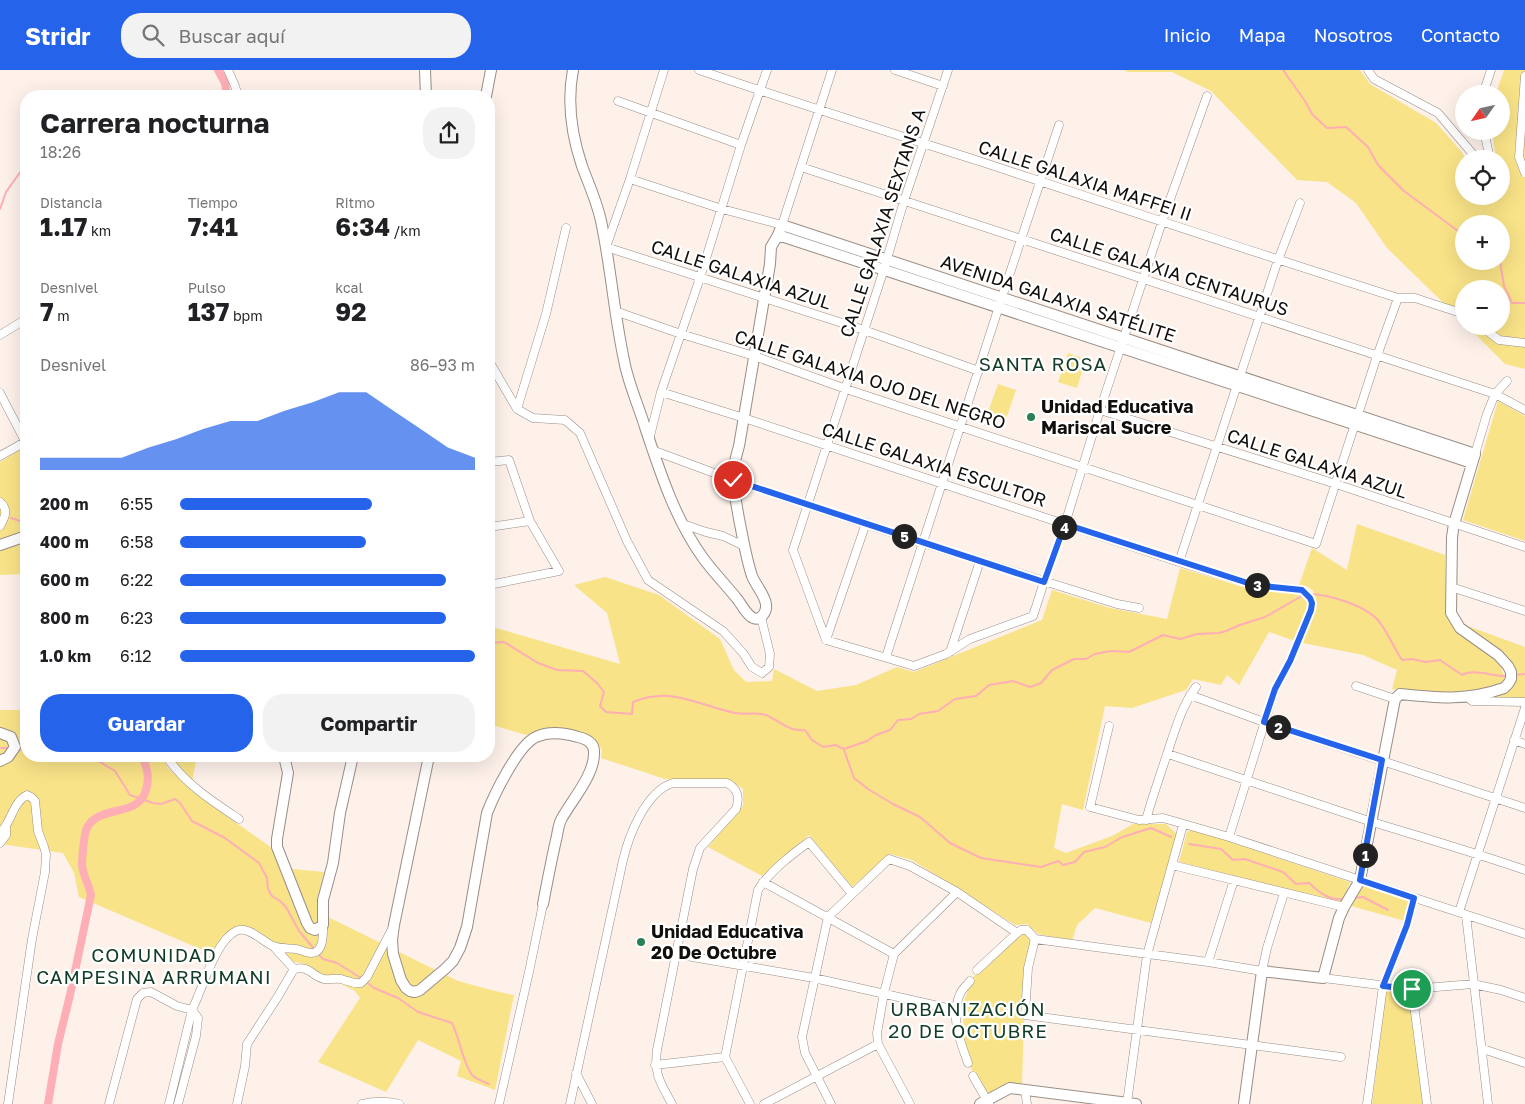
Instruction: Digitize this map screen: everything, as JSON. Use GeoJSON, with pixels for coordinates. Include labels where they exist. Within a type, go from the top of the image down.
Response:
{"type":"FeatureCollection","features":[{"type":"Feature","properties":{"kind":"street"},"geometry":{"type":"LineString","coordinates":[[228,70],[236,90]]}},
{"type":"Feature","properties":{"kind":"street"},"geometry":{"type":"LineString","coordinates":[[425,70],[426,90]]}},
{"type":"Feature","properties":{"kind":"street"},"geometry":{"type":"LineString","coordinates":[[487,90],[491,70]]}},
{"type":"Feature","properties":{"kind":"street"},"geometry":{"type":"LineString","coordinates":[[573,70],[571,82],[572,113],[576,143],[594,196],[606,247],[627,378],[675,508],[683,524],[703,558],[740,602],[747,614],[756,619],[765,612],[766,604],[752,576],[744,546],[733,480],[734,464],[744,418],[771,247],[780,230],[832,70]]}},
{"type":"Feature","properties":{"kind":"street"},"geometry":{"type":"LineString","coordinates":[[606,247],[630,179],[664,70]]}},
{"type":"Feature","properties":{"kind":"street","name":"CALLE GALAXIA MAFFEI II"},"geometry":{"type":"LineString","coordinates":[[699,70],[1278,260],[1398,298],[1415,298],[1455,310]]}},
{"type":"Feature","properties":{"kind":"street"},"geometry":{"type":"LineString","coordinates":[[651,445],[661,392],[767,70]]}},
{"type":"Feature","properties":{"kind":"street"},"geometry":{"type":"LineString","coordinates":[[895,70],[943,86]]}},
{"type":"Feature","properties":{"kind":"street","name":"CALLE GALAXIA SEXTANS A"},"geometry":{"type":"LineString","coordinates":[[826,640],[793,550],[846,389],[904,201],[948,70]]}},
{"type":"Feature","properties":{"kind":"street"},"geometry":{"type":"LineString","coordinates":[[1368,70],[1374,79],[1438,113],[1469,150]]}},
{"type":"Feature","properties":{"kind":"street"},"geometry":{"type":"LineString","coordinates":[[1486,85],[1491,70]]}},
{"type":"Feature","properties":{"kind":"street"},"geometry":{"type":"LineString","coordinates":[[1525,76],[1520,158],[1525,173]]}},
{"type":"Feature","properties":{"kind":"street"},"geometry":{"type":"LineString","coordinates":[[866,523],[826,640],[914,666],[950,652],[970,639],[1033,616],[1065,524],[1122,342],[1206,96]]}},
{"type":"Feature","properties":{"kind":"street"},"geometry":{"type":"LineString","coordinates":[[618,101],[741,145]]}},
{"type":"Feature","properties":{"kind":"street"},"geometry":{"type":"LineString","coordinates":[[886,657],[1059,125]]}},
{"type":"Feature","properties":{"kind":"street","name":"CALLE GALAXIA CENTAURUS"},"geometry":{"type":"LineString","coordinates":[[801,167],[1495,394],[1525,410]]}},
{"type":"Feature","properties":{"kind":"street","name":"AVENIDA GALAXIA SATÉLITE"},"geometry":{"type":"LineString","coordinates":[[630,179],[1473,458]]}},
{"type":"Feature","properties":{"kind":"street"},"geometry":{"type":"LineString","coordinates":[[1179,562],[1278,260],[1300,203]]}},
{"type":"Feature","properties":{"kind":"street"},"geometry":{"type":"LineString","coordinates":[[517,409],[546,314],[566,228]]}},
{"type":"Feature","properties":{"kind":"street","name":"CALLE GALAXIA AZUL"},"geometry":{"type":"LineString","coordinates":[[606,247],[864,330],[978,371]]}},
{"type":"Feature","properties":{"kind":"street"},"geometry":{"type":"LineString","coordinates":[[1336,484],[1377,356],[1398,298]]}},
{"type":"Feature","properties":{"kind":"street","name":"CALLE GALAXIA OJO DEL NEGRO"},"geometry":{"type":"LineString","coordinates":[[615,311],[1316,544],[1336,484]]}},
{"type":"Feature","properties":{"kind":"street"},"geometry":{"type":"LineString","coordinates":[[0,335],[20,323]]}},
{"type":"Feature","properties":{"kind":"street"},"geometry":{"type":"LineString","coordinates":[[1493,335],[1499,340],[1525,343]]}},
{"type":"Feature","properties":{"kind":"street"},"geometry":{"type":"LineString","coordinates":[[495,371],[517,409],[533,418],[565,420],[580,433],[627,541],[648,580],[723,631],[743,653],[752,667],[762,673],[768,667],[770,654],[761,617]]}},
{"type":"Feature","properties":{"kind":"street"},"geometry":{"type":"LineString","coordinates":[[1323,978],[1344,907],[1360,880],[1395,699],[1400,694],[1444,698],[1467,697],[1504,688],[1511,679],[1508,666],[1498,655],[1460,628],[1451,613],[1452,537],[1454,524],[1487,414],[1495,394],[1507,381]]}},
{"type":"Feature","properties":{"kind":"street","name":"CALLE GALAXIA ESCULTOR"},"geometry":{"type":"LineString","coordinates":[[661,392],[1179,562],[1254,585],[1302,590],[1310,598],[1312,603],[1311,610],[1290,661],[1275,689],[1264,722]]}},
{"type":"Feature","properties":{"kind":"street"},"geometry":{"type":"LineString","coordinates":[[0,393],[20,431]]}},
{"type":"Feature","properties":{"kind":"street","name":"CALLE GALAXIA AZUL"},"geometry":{"type":"LineString","coordinates":[[1100,410],[1336,484],[1525,548]]}},
{"type":"Feature","properties":{"kind":"street"},"geometry":{"type":"LineString","coordinates":[[0,456],[20,445]]}},
{"type":"Feature","properties":{"kind":"street"},"geometry":{"type":"LineString","coordinates":[[651,445],[733,480],[1044,582],[1117,604],[1139,608]]}},
{"type":"Feature","properties":{"kind":"street"},"geometry":{"type":"LineString","coordinates":[[495,461],[510,460],[530,521],[559,571],[495,584]]}},
{"type":"Feature","properties":{"kind":"street"},"geometry":{"type":"LineString","coordinates":[[0,502],[4,506],[6,516],[0,526]]}},
{"type":"Feature","properties":{"kind":"street"},"geometry":{"type":"LineString","coordinates":[[495,526],[530,521]]}},
{"type":"Feature","properties":{"kind":"street"},"geometry":{"type":"LineString","coordinates":[[683,524],[723,536],[744,546]]}},
{"type":"Feature","properties":{"kind":"street"},"geometry":{"type":"LineString","coordinates":[[0,545],[20,538]]}},
{"type":"Feature","properties":{"kind":"street"},"geometry":{"type":"LineString","coordinates":[[950,652],[980,561]]}},
{"type":"Feature","properties":{"kind":"street"},"geometry":{"type":"LineString","coordinates":[[1451,587],[1525,611]]}},
{"type":"Feature","properties":{"kind":"street"},"geometry":{"type":"LineString","coordinates":[[1356,686],[1395,699]]}},
{"type":"Feature","properties":{"kind":"street"},"geometry":{"type":"LineString","coordinates":[[1146,820],[1153,792],[1168,754],[1176,726],[1190,695],[1196,687]]}},
{"type":"Feature","properties":{"kind":"street"},"geometry":{"type":"LineString","coordinates":[[1190,695],[1264,722],[1525,808]]}},
{"type":"Feature","properties":{"kind":"street"},"geometry":{"type":"LineString","coordinates":[[1467,697],[1472,701],[1525,702]]}},
{"type":"Feature","properties":{"kind":"street"},"geometry":{"type":"LineString","coordinates":[[1488,1104],[1474,984],[1462,913],[1477,854],[1525,708]]}},
{"type":"Feature","properties":{"kind":"street"},"geometry":{"type":"LineString","coordinates":[[1229,837],[1264,722]]}},
{"type":"Feature","properties":{"kind":"street"},"geometry":{"type":"LineString","coordinates":[[1110,726],[1090,807],[1139,820],[1163,818],[1229,837],[1525,934]]}},
{"type":"Feature","properties":{"kind":"street"},"geometry":{"type":"LineString","coordinates":[[0,732],[11,737],[15,747],[8,757],[0,762]]}},
{"type":"Feature","properties":{"kind":"street"},"geometry":{"type":"LineString","coordinates":[[428,762],[392,940],[401,980],[410,991],[420,990],[445,969],[452,962],[460,948],[467,927],[487,814],[493,798],[514,762],[529,742],[536,737],[544,735],[562,734],[584,738],[593,745],[595,752],[587,776],[561,819],[548,873],[530,972],[499,1104]]}},
{"type":"Feature","properties":{"kind":"street"},"geometry":{"type":"LineString","coordinates":[[1514,740],[1525,744]]}},
{"type":"Feature","properties":{"kind":"street"},"geometry":{"type":"LineString","coordinates":[[1168,754],[1525,870]]}},
{"type":"Feature","properties":{"kind":"street"},"geometry":{"type":"LineString","coordinates":[[171,762],[185,780],[239,819]]}},
{"type":"Feature","properties":{"kind":"street"},"geometry":{"type":"LineString","coordinates":[[285,762],[288,773],[276,847],[310,928],[315,930],[324,925]]}},
{"type":"Feature","properties":{"kind":"street"},"geometry":{"type":"LineString","coordinates":[[273,946],[310,953],[317,952],[321,947],[324,925],[323,900],[333,863],[340,812],[352,762]]}},
{"type":"Feature","properties":{"kind":"street"},"geometry":{"type":"LineString","coordinates":[[570,1104],[623,860],[627,843],[635,825],[655,794],[667,785],[673,783],[728,783],[734,787],[739,795],[738,802],[736,809],[700,848],[693,869],[655,1065],[659,1079],[672,1104]]}},
{"type":"Feature","properties":{"kind":"street"},"geometry":{"type":"LineString","coordinates":[[0,832],[16,804],[28,795],[31,797],[35,801],[38,831],[46,854],[45,872],[32,939],[8,1104]]}},
{"type":"Feature","properties":{"kind":"street"},"geometry":{"type":"LineString","coordinates":[[0,843],[6,835],[6,824]]}},
{"type":"Feature","properties":{"kind":"street"},"geometry":{"type":"LineString","coordinates":[[973,1076],[986,1103],[1010,1088],[1093,1101],[1131,1103],[1136,1029],[1147,955],[1183,825]]}},
{"type":"Feature","properties":{"kind":"street"},"geometry":{"type":"LineString","coordinates":[[750,1104],[725,1057],[758,890],[763,882],[794,853],[809,842],[852,894]]}},
{"type":"Feature","properties":{"kind":"street"},"geometry":{"type":"LineString","coordinates":[[831,1104],[802,1045],[802,1037],[828,917],[889,859],[910,866],[957,892],[1017,933]]}},
{"type":"Feature","properties":{"kind":"street"},"geometry":{"type":"LineString","coordinates":[[1172,865],[1344,907]]}},
{"type":"Feature","properties":{"kind":"street"},"geometry":{"type":"LineString","coordinates":[[1208,962],[1234,880]]}},
{"type":"Feature","properties":{"kind":"street"},"geometry":{"type":"LineString","coordinates":[[763,882],[894,954]]}},
{"type":"Feature","properties":{"kind":"street"},"geometry":{"type":"LineString","coordinates":[[910,1104],[878,1044],[877,1033],[884,993],[894,954],[957,892]]}},
{"type":"Feature","properties":{"kind":"street"},"geometry":{"type":"LineString","coordinates":[[1244,1104],[1262,971],[1284,893]]}},
{"type":"Feature","properties":{"kind":"street"},"geometry":{"type":"LineString","coordinates":[[1367,1104],[1383,986],[1407,925],[1414,898]]}},
{"type":"Feature","properties":{"kind":"street"},"geometry":{"type":"LineString","coordinates":[[294,968],[307,968],[324,979],[340,979],[354,984],[361,983],[367,976],[394,925]]}},
{"type":"Feature","properties":{"kind":"street"},"geometry":{"type":"LineString","coordinates":[[169,1104],[192,1010],[199,996],[202,984],[223,942],[229,935],[240,929],[246,930],[273,946],[294,968]]}},
{"type":"Feature","properties":{"kind":"street"},"geometry":{"type":"LineString","coordinates":[[977,970],[1017,933],[1027,930],[1035,939],[1262,971],[1412,989],[1474,984],[1525,998]]}},
{"type":"Feature","properties":{"kind":"street"},"geometry":{"type":"LineString","coordinates":[[1035,939],[1028,968],[1025,1015],[1341,1057]]}},
{"type":"Feature","properties":{"kind":"street"},"geometry":{"type":"LineString","coordinates":[[675,954],[814,978],[956,1010]]}},
{"type":"Feature","properties":{"kind":"street"},"geometry":{"type":"LineString","coordinates":[[237,1104],[245,1066],[247,1044],[294,968]]}},
{"type":"Feature","properties":{"kind":"street"},"geometry":{"type":"LineString","coordinates":[[968,1063],[956,1024],[956,1010],[960,994],[970,981]]}},
{"type":"Feature","properties":{"kind":"street"},"geometry":{"type":"LineString","coordinates":[[1412,989],[1428,1104]]}},
{"type":"Feature","properties":{"kind":"street"},"geometry":{"type":"LineString","coordinates":[[109,1104],[137,999],[143,993],[151,992],[177,1006],[192,1010],[198,1018],[196,1036],[178,1104]]}},
{"type":"Feature","properties":{"kind":"street"},"geometry":{"type":"LineString","coordinates":[[764,1104],[878,1044]]}},
{"type":"Feature","properties":{"kind":"street"},"geometry":{"type":"LineString","coordinates":[[1482,1049],[1525,1063]]}},
{"type":"Feature","properties":{"kind":"street"},"geometry":{"type":"LineString","coordinates":[[655,1065],[725,1057]]}},
{"type":"Feature","properties":{"kind":"street"},"geometry":{"type":"LineString","coordinates":[[576,1074],[592,1104]]}},
{"type":"Feature","properties":{"kind":"street"},"geometry":{"type":"LineString","coordinates":[[1025,1090],[1027,1104]]}},
{"type":"Feature","properties":{"kind":"street"},"geometry":{"type":"LineString","coordinates":[[362,1104],[373,1102],[400,1104]]}},
{"type":"Feature","properties":{"kind":"shaded area"},"geometry":{"type":"Polygon","coordinates":[[[1124,70],[1360,70],[1370,84],[1436,123],[1460,150],[1455,150],[1455,205],[1510,205],[1510,150],[1495,150],[1493,140],[1510,140],[1510,85],[1499,85],[1504,70],[1525,70],[1525,369],[1505,364],[1476,335],[1510,335],[1510,280],[1455,280],[1455,314],[1387,248],[1356,203],[1327,182],[1297,180],[1211,91],[1172,72],[1128,72],[1124,70]]]}},
{"type":"Feature","properties":{"kind":"shaded area"},"geometry":{"type":"Polygon","coordinates":[[[1068,353],[1086,359],[1077,388],[1058,382],[1068,353]]]}},
{"type":"Feature","properties":{"kind":"shaded area"},"geometry":{"type":"Polygon","coordinates":[[[998,384],[1016,390],[1006,419],[988,412],[998,384]]]}},
{"type":"Feature","properties":{"kind":"shaded area"},"geometry":{"type":"Polygon","coordinates":[[[1498,401],[1525,416],[1525,541],[1463,520],[1498,401]]]}},
{"type":"Feature","properties":{"kind":"shaded area"},"geometry":{"type":"Polygon","coordinates":[[[20,450],[20,574],[0,575],[0,462],[20,450]]]}},
{"type":"Feature","properties":{"kind":"shaded area"},"geometry":{"type":"Polygon","coordinates":[[[1357,524],[1445,555],[1446,615],[1453,626],[1499,661],[1505,679],[1501,684],[1494,688],[1457,696],[1392,689],[1397,670],[1363,655],[1303,643],[1313,617],[1316,599],[1314,592],[1309,587],[1299,585],[1312,548],[1347,570],[1357,524]]]}},
{"type":"Feature","properties":{"kind":"shaded area"},"geometry":{"type":"Polygon","coordinates":[[[1180,568],[1256,591],[1287,592],[1303,597],[1309,604],[1295,641],[1269,632],[1239,685],[1227,675],[1221,685],[1193,679],[1186,690],[1132,708],[1105,706],[1083,810],[1062,804],[1054,848],[1066,853],[1112,836],[1133,824],[1166,824],[1177,834],[1151,923],[1095,908],[1077,925],[1072,941],[1038,934],[1027,924],[1015,925],[912,860],[890,854],[852,887],[809,835],[762,876],[708,847],[743,806],[743,789],[730,780],[665,779],[601,758],[602,750],[594,738],[575,730],[545,729],[526,735],[495,726],[495,628],[620,664],[607,613],[574,585],[605,577],[659,595],[720,639],[734,670],[746,682],[772,681],[774,669],[817,691],[856,685],[897,667],[914,672],[1042,620],[1052,590],[1110,608],[1167,619],[1180,568]]]}},
{"type":"Feature","properties":{"kind":"shaded area"},"geometry":{"type":"Polygon","coordinates":[[[1465,625],[1525,647],[1525,698],[1478,698],[1515,681],[1494,647],[1465,625]]]}},
{"type":"Feature","properties":{"kind":"shaded area"},"geometry":{"type":"Polygon","coordinates":[[[0,710],[20,710],[20,762],[164,762],[168,768],[193,792],[272,848],[281,868],[324,872],[317,899],[317,913],[458,981],[514,995],[495,1090],[457,1076],[461,1061],[418,1040],[386,1092],[318,1062],[360,998],[355,991],[301,963],[294,962],[251,928],[231,929],[219,941],[212,954],[79,897],[74,873],[63,853],[0,844],[0,710]]]}},
{"type":"Feature","properties":{"kind":"shaded area"},"geometry":{"type":"Polygon","coordinates":[[[176,762],[196,762],[192,782],[176,762]]]}},
{"type":"Feature","properties":{"kind":"shaded area"},"geometry":{"type":"Polygon","coordinates":[[[1192,829],[1350,882],[1342,903],[1179,862],[1187,832],[1192,829]]]}},
{"type":"Feature","properties":{"kind":"shaded area"},"geometry":{"type":"Polygon","coordinates":[[[1363,886],[1411,900],[1405,921],[1351,906],[1363,886]]]}},
{"type":"Feature","properties":{"kind":"shaded area"},"geometry":{"type":"Polygon","coordinates":[[[1021,933],[1026,933],[1030,937],[1031,942],[1026,959],[1022,1084],[1014,1084],[988,1095],[972,1070],[964,1044],[963,1003],[974,976],[1021,933]]]}},
{"type":"Feature","properties":{"kind":"shaded area"},"geometry":{"type":"Polygon","coordinates":[[[1386,990],[1408,992],[1423,1104],[1372,1104],[1386,990]]]}},
{"type":"Feature","properties":{"kind":"waterway"},"geometry":{"type":"LineString","coordinates":[[218,70],[225,83],[226,90]]}},
{"type":"Feature","properties":{"kind":"waterway"},"geometry":{"type":"LineString","coordinates":[[1283,70],[1312,114],[1327,128],[1346,127],[1368,147],[1378,165],[1404,191],[1455,229]]}},
{"type":"Feature","properties":{"kind":"waterway"},"geometry":{"type":"LineString","coordinates":[[0,209],[6,192],[20,172]]}},
{"type":"Feature","properties":{"kind":"waterway"},"geometry":{"type":"LineString","coordinates":[[1501,270],[1504,286],[1512,303],[1525,303]]}},
{"type":"Feature","properties":{"kind":"waterway"},"geometry":{"type":"LineString","coordinates":[[11,518],[20,521]]}},
{"type":"Feature","properties":{"kind":"waterway"},"geometry":{"type":"LineString","coordinates":[[1310,594],[1327,596],[1356,605],[1372,615],[1381,624],[1402,660],[1412,659],[1426,662],[1440,660],[1462,675],[1472,672],[1508,676]]}},
{"type":"Feature","properties":{"kind":"waterway"},"geometry":{"type":"LineString","coordinates":[[495,643],[504,642],[538,663],[557,670],[583,671],[604,692],[600,706],[606,712],[632,714],[633,702],[647,698],[672,696],[735,713],[766,715],[789,728],[805,730],[812,740],[823,747],[835,745],[844,749],[890,730],[898,720],[911,719],[919,714],[938,711],[955,699],[976,696],[989,685],[1013,681],[1030,687],[1041,683],[1052,670],[1074,659],[1086,659],[1095,654],[1111,651],[1129,652],[1163,635],[1180,639],[1197,634],[1219,633],[1265,617],[1302,596]]}},
{"type":"Feature","properties":{"kind":"waterway"},"geometry":{"type":"LineString","coordinates":[[1515,675],[1525,674]]}},
{"type":"Feature","properties":{"kind":"waterway"},"geometry":{"type":"LineString","coordinates":[[0,748],[9,748]]}},
{"type":"Feature","properties":{"kind":"waterway"},"geometry":{"type":"LineString","coordinates":[[844,750],[854,778],[893,804],[920,817],[950,843],[981,858],[1041,867],[1058,861],[1063,865],[1075,862],[1084,852],[1105,847],[1122,837],[1151,828],[1171,837]]}},
{"type":"Feature","properties":{"kind":"waterway"},"geometry":{"type":"LineString","coordinates":[[100,762],[115,771],[130,795],[161,804],[175,799],[180,803],[192,821],[225,838],[259,863],[267,878],[268,889],[272,896],[286,907],[299,931],[315,950]]}},
{"type":"Feature","properties":{"kind":"waterway"},"geometry":{"type":"LineString","coordinates":[[48,1104],[58,1044],[91,895],[82,865],[86,830],[91,822],[99,816],[135,805],[142,799],[148,777],[144,762]]}},
{"type":"Feature","properties":{"kind":"waterway"},"geometry":{"type":"LineString","coordinates":[[1189,844],[1221,849],[1233,860],[1245,859],[1283,872],[1296,884],[1309,883],[1329,897],[1345,899]]}},
{"type":"Feature","properties":{"kind":"waterway"},"geometry":{"type":"LineString","coordinates":[[1354,898],[1363,897],[1388,910]]}},
{"type":"Feature","properties":{"kind":"waterway"},"geometry":{"type":"LineString","coordinates":[[318,954],[323,959],[337,963],[361,978]]}},
{"type":"Feature","properties":{"kind":"waterway"},"geometry":{"type":"LineString","coordinates":[[365,981],[374,988],[398,998],[418,1012],[452,1023],[463,1057],[472,1075],[489,1084]]}},
{"type":"Feature","properties":{"kind":"place","name":"Unidad Educativa Mariscal Sucre"},"geometry":{"type":"Point","coordinates":[1031,417]}},
{"type":"Feature","properties":{"kind":"place","name":"Unidad Educativa 20 De Octubre"},"geometry":{"type":"Point","coordinates":[641,942]}},
{"type":"Feature","properties":{"kind":"district","name":"SANTA ROSA"},"geometry":{"type":"Point","coordinates":[1043,364]}},
{"type":"Feature","properties":{"kind":"district","name":"COMUNIDAD CAMPESINA ARRUMANI"},"geometry":{"type":"Point","coordinates":[154,966]}},
{"type":"Feature","properties":{"kind":"district","name":"URBANIZACIÓN 20 DE OCTUBRE"},"geometry":{"type":"Point","coordinates":[968,1020]}},
{"type":"Feature","properties":{"kind":"route"},"geometry":{"type":"LineString","coordinates":[[733,480],[1044,582],[1065,524],[1254,585],[1302,590],[1310,598],[1312,603],[1311,610],[1290,661],[1275,689],[1264,722],[1382,760],[1360,880],[1414,898],[1407,925],[1383,986],[1412,989]]}}]}
